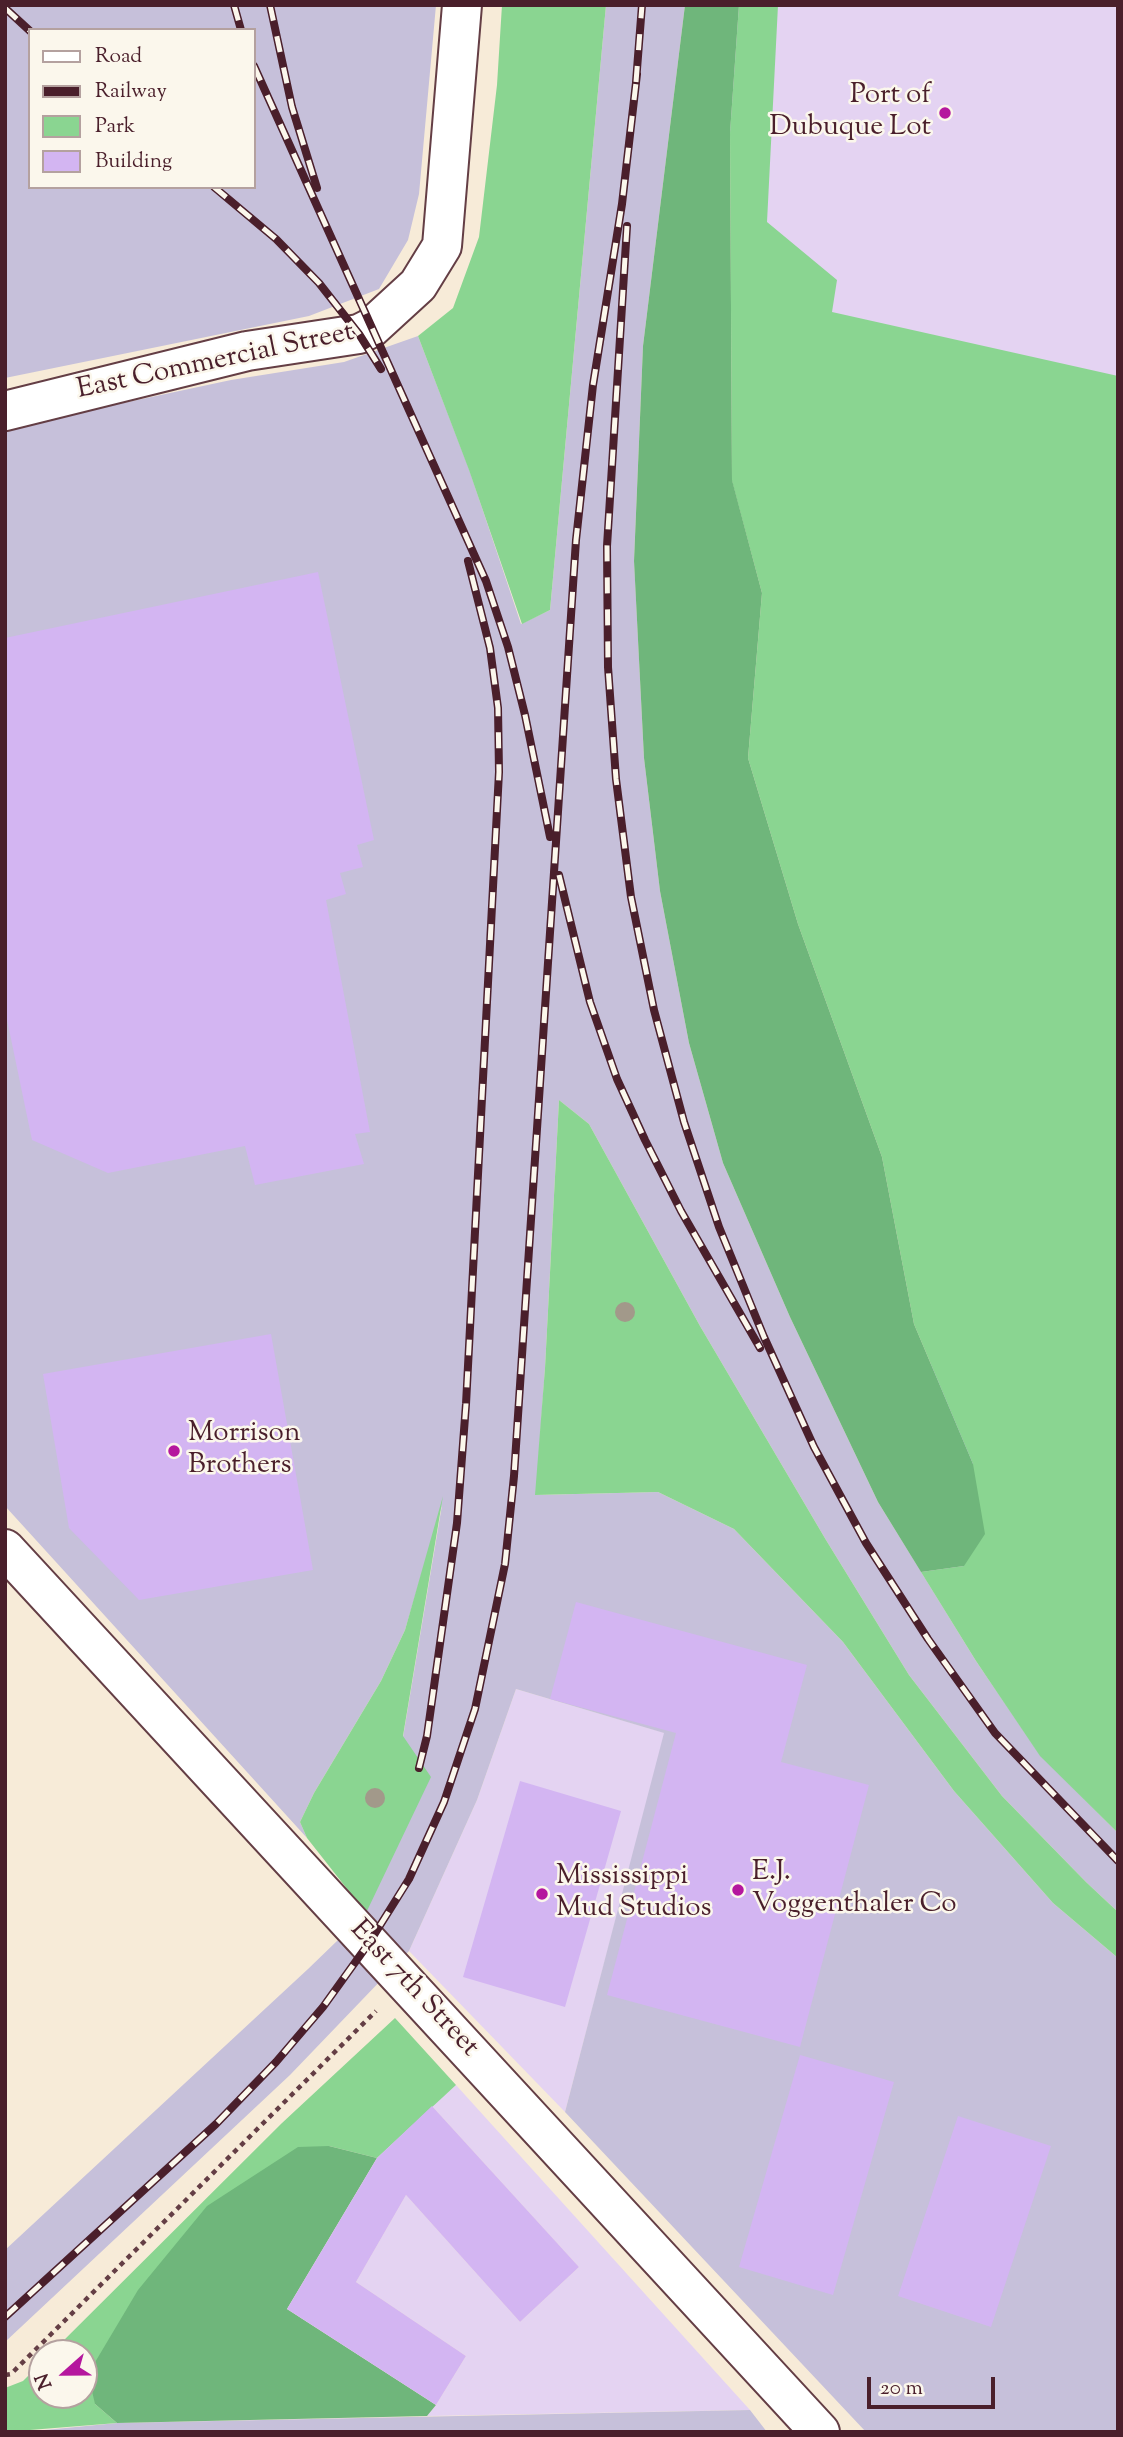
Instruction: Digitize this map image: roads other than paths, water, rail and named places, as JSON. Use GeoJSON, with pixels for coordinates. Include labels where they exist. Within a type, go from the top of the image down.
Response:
{"type":"FeatureCollection","features":[{"type":"Feature","properties":{"kind":"street","name":"East Commercial Street"},"geometry":{"type":"LineString","coordinates":[[5,411],[247,351],[359,334],[371,328],[418,285],[442,246],[462,5]]}},
{"type":"Feature","properties":{"kind":"street","name":"East 7th Street"},"geometry":{"type":"LineString","coordinates":[[5,1549],[820,2432]]}},
{"type":"Feature","properties":{"kind":"railway"},"geometry":{"type":"LineString","coordinates":[[234,5],[240,28]]}},
{"type":"Feature","properties":{"kind":"railway"},"geometry":{"type":"LineString","coordinates":[[270,5],[292,107],[317,188]]}},
{"type":"Feature","properties":{"kind":"railway"},"geometry":{"type":"LineString","coordinates":[[636,82],[642,5]]}},
{"type":"Feature","properties":{"kind":"railway"},"geometry":{"type":"LineString","coordinates":[[5,8],[28,29]]}},
{"type":"Feature","properties":{"kind":"railway"},"geometry":{"type":"LineString","coordinates":[[256,70],[486,581],[508,647],[550,837]]}},
{"type":"Feature","properties":{"kind":"railway"},"geometry":{"type":"LineString","coordinates":[[5,2317],[216,2124],[276,2062],[323,2007],[369,1943],[409,1879],[444,1802],[475,1709],[505,1564],[514,1476],[576,540],[593,385],[622,204],[637,74]]}},
{"type":"Feature","properties":{"kind":"railway"},"geometry":{"type":"LineString","coordinates":[[216,189],[276,239],[319,283],[359,334],[381,369]]}},
{"type":"Feature","properties":{"kind":"railway"},"geometry":{"type":"LineString","coordinates":[[627,226],[607,546],[608,667],[616,779],[631,897],[654,1010],[684,1122],[719,1227],[764,1337],[814,1447],[866,1543],[928,1639],[995,1733],[1118,1861]]}},
{"type":"Feature","properties":{"kind":"railway"},"geometry":{"type":"LineString","coordinates":[[419,1768],[427,1736],[457,1523],[466,1404],[499,772],[498,708],[490,648],[468,561]]}},
{"type":"Feature","properties":{"kind":"railway"},"geometry":{"type":"LineString","coordinates":[[559,875],[590,1002],[617,1079],[681,1211],[760,1348]]}},
{"type":"Feature","properties":{"kind":"place","name":"Port of Dubuque Lot"},"geometry":{"type":"Point","coordinates":[945,113]}},
{"type":"Feature","properties":{"kind":"place","name":"Morrison Brothers"},"geometry":{"type":"Point","coordinates":[174,1451]}},
{"type":"Feature","properties":{"kind":"place","name":"E.J. Voggenthaler Co"},"geometry":{"type":"Point","coordinates":[738,1890]}},
{"type":"Feature","properties":{"kind":"place","name":"Mississippi Mud Studios"},"geometry":{"type":"Point","coordinates":[542,1894]}}]}
